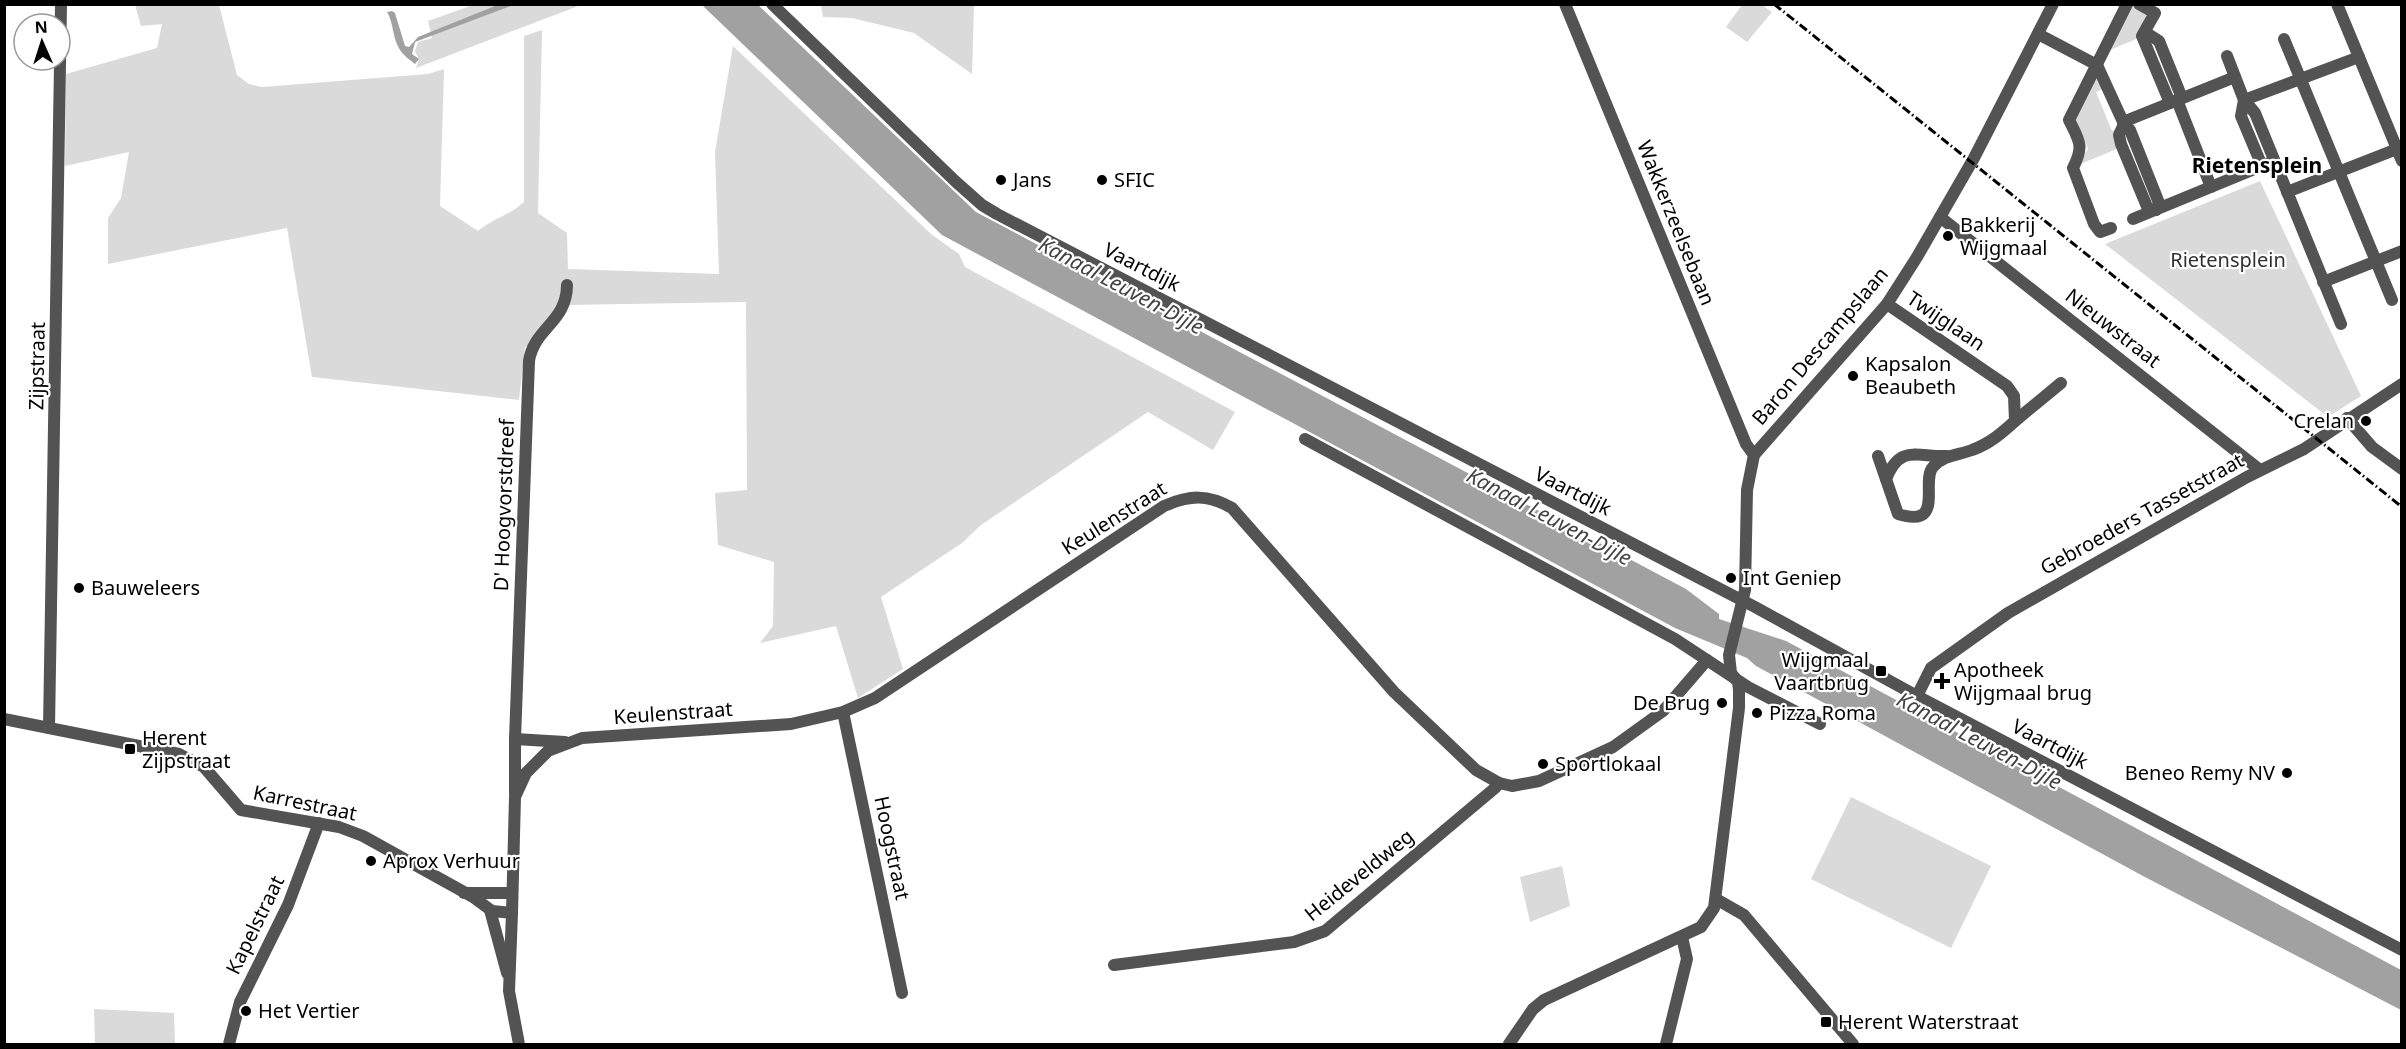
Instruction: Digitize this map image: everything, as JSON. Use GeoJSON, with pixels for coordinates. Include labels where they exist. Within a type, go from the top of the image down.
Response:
{"type":"FeatureCollection","features":[{"type":"Feature","properties":{"kind":"street","name":"Zijpstraat"},"geometry":{"type":"LineString","coordinates":[[49,728],[61,4]]}},
{"type":"Feature","properties":{"kind":"street","name":"Vaartdijk"},"geometry":{"type":"LineString","coordinates":[[772,4],[955,181],[989,209],[1742,601],[1917,696],[2402,950]]}},
{"type":"Feature","properties":{"kind":"street","name":"Wakkerzeelsebaan"},"geometry":{"type":"LineString","coordinates":[[1565,4],[1746,444],[1754,454]]}},
{"type":"Feature","properties":{"kind":"street","name":"Baron Descampslaan"},"geometry":{"type":"LineString","coordinates":[[1742,601],[1745,590],[1747,490],[1754,454],[1887,304],[1974,158],[2053,4]]}},
{"type":"Feature","properties":{"kind":"street"},"geometry":{"type":"LineString","coordinates":[[2111,228],[2100,232],[2094,224],[2073,168],[2081,152],[2081,146],[2069,120],[2127,4]]}},
{"type":"Feature","properties":{"kind":"street"},"geometry":{"type":"LineString","coordinates":[[2139,4],[2155,13],[2142,36],[2176,101],[2211,187]]}},
{"type":"Feature","properties":{"kind":"street"},"geometry":{"type":"LineString","coordinates":[[2287,192],[2339,171],[2399,155],[2337,4]]}},
{"type":"Feature","properties":{"kind":"street"},"geometry":{"type":"LineString","coordinates":[[2038,34],[2097,65],[2123,123],[2130,130],[2159,203],[2156,210]]}},
{"type":"Feature","properties":{"kind":"street"},"geometry":{"type":"LineString","coordinates":[[2284,39],[2392,300]]}},
{"type":"Feature","properties":{"kind":"street"},"geometry":{"type":"LineString","coordinates":[[2227,56],[2244,100],[2241,116],[2287,192],[2341,324]]}},
{"type":"Feature","properties":{"kind":"street"},"geometry":{"type":"LineString","coordinates":[[2244,100],[2359,57]]}},
{"type":"Feature","properties":{"kind":"street"},"geometry":{"type":"LineString","coordinates":[[2123,123],[2235,77]]}},
{"type":"Feature","properties":{"kind":"street"},"geometry":{"type":"LineString","coordinates":[[2133,219],[2268,164]]}},
{"type":"Feature","properties":{"kind":"street","name":"Nieuwstraat"},"geometry":{"type":"LineString","coordinates":[[1940,217],[2260,470]]}},
{"type":"Feature","properties":{"kind":"street"},"geometry":{"type":"LineString","coordinates":[[2323,282],[2402,251]]}},
{"type":"Feature","properties":{"kind":"street","name":"D' Hoogvorstdreef"},"geometry":{"type":"LineString","coordinates":[[515,739],[529,361],[537,338],[560,316],[566,300],[567,285]]}},
{"type":"Feature","properties":{"kind":"street","name":"Twijglaan"},"geometry":{"type":"LineString","coordinates":[[1887,304],[2007,386],[2014,396],[2015,421]]}},
{"type":"Feature","properties":{"kind":"street"},"geometry":{"type":"LineString","coordinates":[[1878,456],[1898,514],[1910,516],[1921,514],[1930,503],[1930,472],[1937,463],[1950,456],[1986,444],[2061,383]]}},
{"type":"Feature","properties":{"kind":"street","name":"Gebroeders Tassetstraat"},"geometry":{"type":"LineString","coordinates":[[1917,696],[1931,669],[2008,613],[2260,470],[2304,448],[2402,384]]}},
{"type":"Feature","properties":{"kind":"street"},"geometry":{"type":"LineString","coordinates":[[2347,418],[2372,447],[2402,469]]}},
{"type":"Feature","properties":{"kind":"street"},"geometry":{"type":"LineString","coordinates":[[1305,439],[1675,639],[1731,673],[1748,687],[1820,724]]}},
{"type":"Feature","properties":{"kind":"street"},"geometry":{"type":"LineString","coordinates":[[1886,479],[1894,464],[1903,456],[1914,454],[1950,456]]}},
{"type":"Feature","properties":{"kind":"street","name":"Keulenstraat"},"geometry":{"type":"LineString","coordinates":[[515,797],[526,772],[548,751],[565,742],[582,738],[791,724],[843,712],[875,698],[1164,506],[1184,497],[1200,496],[1219,500],[1232,508],[1394,692],[1476,770],[1499,783]]}},
{"type":"Feature","properties":{"kind":"street"},"geometry":{"type":"LineString","coordinates":[[1509,1044],[1533,1009],[1544,1000],[1701,927],[1714,908],[1738,708],[1738,682],[1731,673],[1730,655],[1742,601]]}},
{"type":"Feature","properties":{"kind":"street"},"geometry":{"type":"LineString","coordinates":[[1499,783],[1512,786],[1539,781],[1613,747],[1663,711],[1707,660]]}},
{"type":"Feature","properties":{"kind":"street","name":"Hoogstraat"},"geometry":{"type":"LineString","coordinates":[[843,712],[902,993]]}},
{"type":"Feature","properties":{"kind":"street","name":"Karrestraat"},"geometry":{"type":"LineString","coordinates":[[4,718],[179,754],[204,767],[241,810],[319,823],[363,836],[490,910],[512,913]]}},
{"type":"Feature","properties":{"kind":"street","name":"Keulenstraat"},"geometry":{"type":"LineString","coordinates":[[512,913],[515,739],[565,742]]}},
{"type":"Feature","properties":{"kind":"street","name":"Heideveldweg"},"geometry":{"type":"LineString","coordinates":[[1114,965],[1293,942],[1325,932],[1499,783]]}},
{"type":"Feature","properties":{"kind":"street","name":"Kapelstraat"},"geometry":{"type":"LineString","coordinates":[[229,1044],[240,1002],[288,905],[319,823]]}},
{"type":"Feature","properties":{"kind":"street","name":"Karrestraat"},"geometry":{"type":"LineString","coordinates":[[464,893],[513,893]]}},
{"type":"Feature","properties":{"kind":"street"},"geometry":{"type":"LineString","coordinates":[[1716,898],[1744,915],[1853,1044]]}},
{"type":"Feature","properties":{"kind":"street"},"geometry":{"type":"LineString","coordinates":[[490,910],[509,977]]}},
{"type":"Feature","properties":{"kind":"street"},"geometry":{"type":"LineString","coordinates":[[512,913],[509,991],[519,1044]]}},
{"type":"Feature","properties":{"kind":"street"},"geometry":{"type":"LineString","coordinates":[[1666,1044],[1687,959],[1682,937]]}},
{"type":"Feature","properties":{"kind":"green space"},"geometry":{"type":"Polygon","coordinates":[[[135,5],[219,5],[237,75],[249,84],[262,87],[428,74],[444,69],[440,206],[478,231],[524,202],[524,36],[542,30],[538,213],[567,233],[568,269],[719,274],[715,152],[733,46],[931,234],[959,254],[965,267],[1235,412],[1213,450],[1148,412],[981,525],[962,543],[881,597],[903,669],[858,698],[836,626],[760,643],[773,626],[774,562],[718,545],[715,493],[747,490],[746,302],[567,305],[557,325],[539,340],[525,347],[519,400],[312,377],[287,228],[108,264],[108,218],[121,198],[129,152],[65,166],[66,74],[157,48],[162,24],[141,26],[135,5]]]}},
{"type":"Feature","properties":{"kind":"green space"},"geometry":{"type":"Polygon","coordinates":[[[473,5],[581,5],[416,68],[419,60],[415,51],[418,42],[432,38],[428,21],[473,5]]]}},
{"type":"Feature","properties":{"kind":"green space"},"geometry":{"type":"Polygon","coordinates":[[[821,5],[974,5],[972,74],[914,33],[852,18],[823,17],[821,5]]]}},
{"type":"Feature","properties":{"kind":"green space"},"geometry":{"type":"Polygon","coordinates":[[[1742,5],[1762,5],[1772,12],[1747,42],[1726,27],[1742,5]]]}},
{"type":"Feature","properties":{"kind":"green space"},"geometry":{"type":"Polygon","coordinates":[[[2130,5],[2148,16],[2139,38],[2105,52],[2130,5]]]}},
{"type":"Feature","properties":{"kind":"green space"},"geometry":{"type":"Polygon","coordinates":[[[2099,78],[2103,89],[2096,92],[2112,131],[2120,128],[2119,148],[2078,165],[2088,149],[2074,116],[2095,79],[2099,78]]]}},
{"type":"Feature","properties":{"kind":"green space","name":"Rietensplein"},"geometry":{"type":"Polygon","coordinates":[[[2260,181],[2361,396],[2328,417],[2105,244],[2260,181]]]}},
{"type":"Feature","properties":{"kind":"green space"},"geometry":{"type":"Polygon","coordinates":[[[1851,797],[1991,866],[1951,948],[1811,879],[1851,797]]]}},
{"type":"Feature","properties":{"kind":"green space"},"geometry":{"type":"Polygon","coordinates":[[[1562,866],[1570,906],[1530,922],[1520,877],[1562,866]]]}},
{"type":"Feature","properties":{"kind":"green space"},"geometry":{"type":"Polygon","coordinates":[[[94,1009],[174,1013],[175,1044],[95,1044],[94,1009]]]}},
{"type":"Feature","properties":{"kind":"water"},"geometry":{"type":"Polygon","coordinates":[[[500,4],[513,5],[415,42],[412,54],[419,59],[415,64],[403,54],[397,45],[387,12],[395,13],[405,46],[409,47],[418,37],[500,4]]]}},
{"type":"Feature","properties":{"kind":"water","name":"Kanaal Leuven-Dijle"},"geometry":{"type":"Polygon","coordinates":[[[702,5],[758,5],[976,212],[1686,589],[1719,614],[1719,619],[1786,641],[2401,970],[2401,1010],[2143,876],[1756,666],[1747,658],[1675,628],[942,235],[702,5]]]}},
{"type":"Feature","properties":{"kind":"railway"},"geometry":{"type":"LineString","coordinates":[[1774,4],[2402,507]]}},
{"type":"Feature","properties":{"kind":"place","name":"Jans"},"geometry":{"type":"Point","coordinates":[1001,180]}},
{"type":"Feature","properties":{"kind":"place","name":"SFIC"},"geometry":{"type":"Point","coordinates":[1102,180]}},
{"type":"Feature","properties":{"kind":"place","name":"Bakkerij Wijgmaal"},"geometry":{"type":"Point","coordinates":[1948,236]}},
{"type":"Feature","properties":{"kind":"place","name":"Kapsalon Beaubeth"},"geometry":{"type":"Point","coordinates":[1853,376]}},
{"type":"Feature","properties":{"kind":"place","name":"Crelan"},"geometry":{"type":"Point","coordinates":[2366,421]}},
{"type":"Feature","properties":{"kind":"place","name":"Int Geniep"},"geometry":{"type":"Point","coordinates":[1731,578]}},
{"type":"Feature","properties":{"kind":"place","name":"Bauweleers"},"geometry":{"type":"Point","coordinates":[79,588]}},
{"type":"Feature","properties":{"kind":"place","name":"Wijgmaal Vaartbrug"},"geometry":{"type":"Point","coordinates":[1881,671]}},
{"type":"Feature","properties":{"kind":"place","name":"Apotheek Wijgmaal brug"},"geometry":{"type":"Point","coordinates":[1942,681]}},
{"type":"Feature","properties":{"kind":"place","name":"De Brug"},"geometry":{"type":"Point","coordinates":[1722,703]}},
{"type":"Feature","properties":{"kind":"place","name":"Pizza Roma"},"geometry":{"type":"Point","coordinates":[1757,713]}},
{"type":"Feature","properties":{"kind":"place","name":"Herent Zijpstraat"},"geometry":{"type":"Point","coordinates":[130,749]}},
{"type":"Feature","properties":{"kind":"place","name":"Sportlokaal"},"geometry":{"type":"Point","coordinates":[1543,764]}},
{"type":"Feature","properties":{"kind":"place","name":"Beneo Remy NV"},"geometry":{"type":"Point","coordinates":[2287,773]}},
{"type":"Feature","properties":{"kind":"place","name":"Aprox Verhuur"},"geometry":{"type":"Point","coordinates":[371,861]}},
{"type":"Feature","properties":{"kind":"place","name":"Het Vertier"},"geometry":{"type":"Point","coordinates":[246,1011]}},
{"type":"Feature","properties":{"kind":"place","name":"Herent Waterstraat"},"geometry":{"type":"Point","coordinates":[1826,1022]}},
{"type":"Feature","properties":{"kind":"district","name":"Rietensplein"},"geometry":{"type":"Point","coordinates":[2257,166]}}]}
